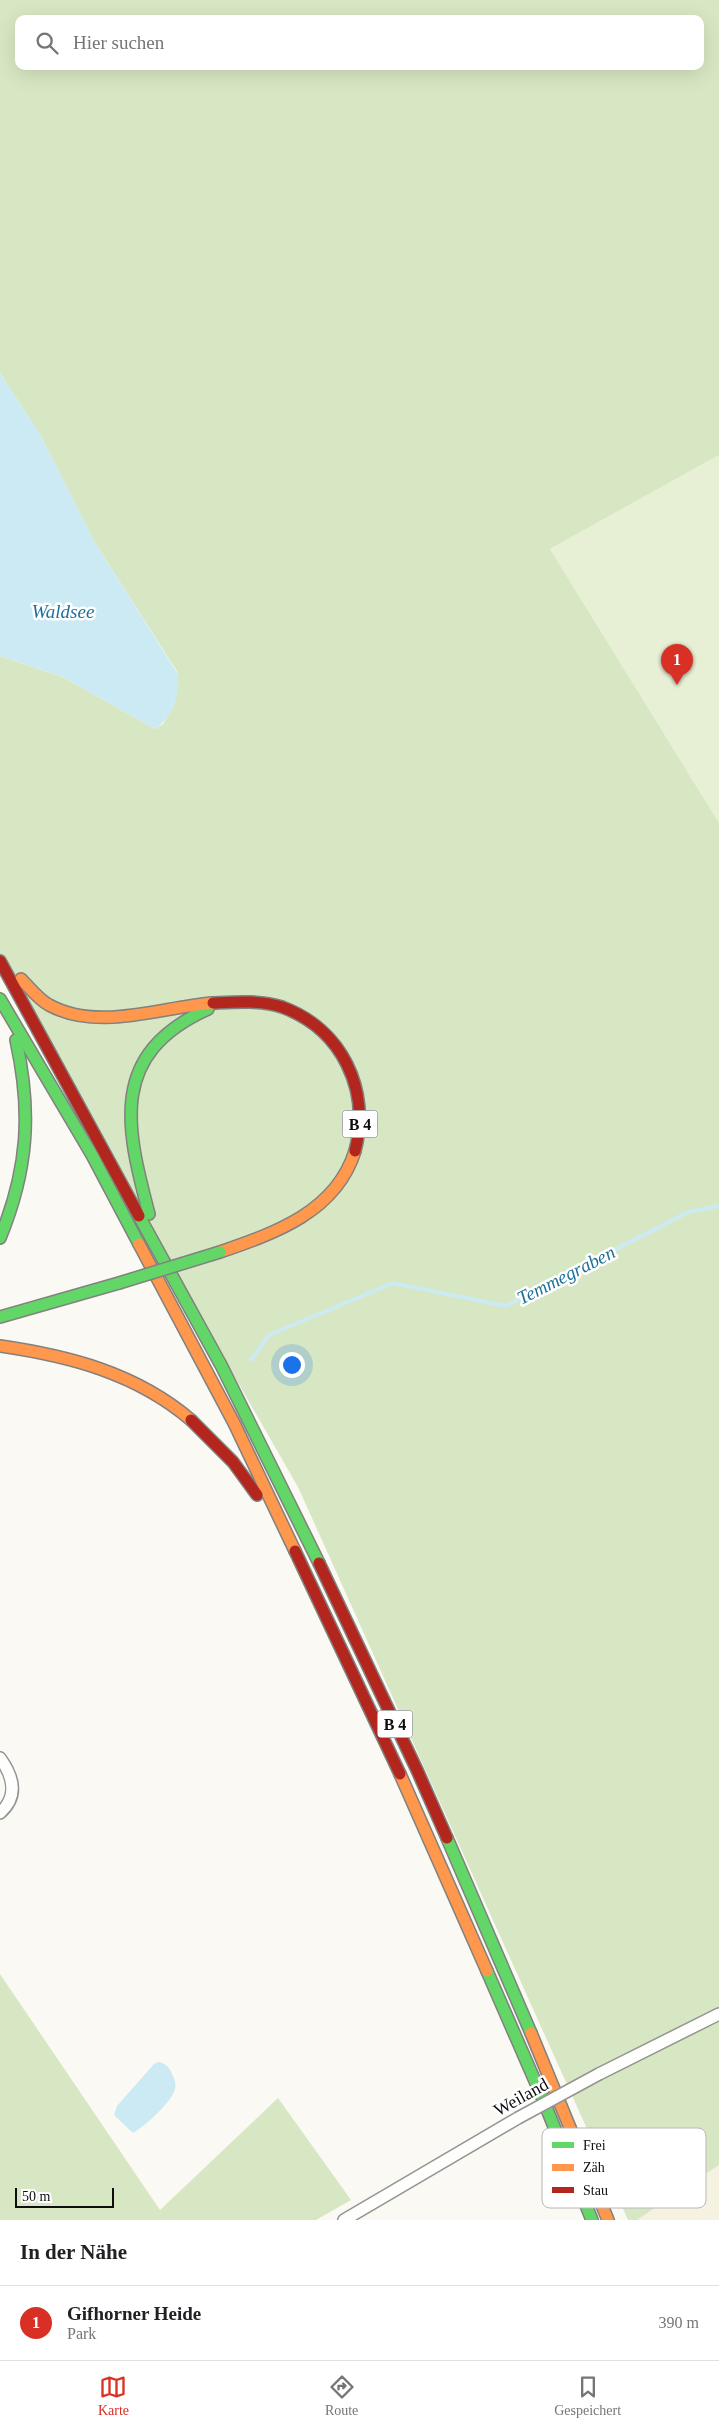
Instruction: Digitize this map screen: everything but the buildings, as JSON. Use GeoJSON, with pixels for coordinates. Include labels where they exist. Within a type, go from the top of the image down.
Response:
{"type":"FeatureCollection","features":[{"type":"Feature","properties":{"kind":"highway"},"geometry":{"type":"LineString","coordinates":[[0,955],[12,966],[30,992],[40,1002],[74,1015],[93,1018],[114,1016],[231,1000]]}},
{"type":"Feature","properties":{"kind":"highway","name":"B 4"},"geometry":{"type":"LineString","coordinates":[[0,961],[155,1240],[251,1425],[417,1770],[571,2128]]}},
{"type":"Feature","properties":{"kind":"highway","name":"B 4"},"geometry":{"type":"LineString","coordinates":[[0,999],[92,1155],[234,1423],[402,1778],[554,2128]]}},
{"type":"Feature","properties":{"kind":"highway"},"geometry":{"type":"LineString","coordinates":[[155,1240],[130,1127],[131,1101],[137,1076],[152,1048],[173,1027],[195,1014],[231,1000]]}},
{"type":"Feature","properties":{"kind":"highway","name":"B 4"},"geometry":{"type":"LineString","coordinates":[[0,1317],[220,1252],[278,1231],[308,1215],[331,1195],[348,1169],[354,1155],[360,1125],[360,1110],[355,1081],[343,1055],[324,1032],[301,1015],[281,1006],[260,1001],[231,1000]]}},
{"type":"Feature","properties":{"kind":"highway"},"geometry":{"type":"LineString","coordinates":[[0,1238],[10,1215],[20,1182],[28,1122],[24,1072],[8,1013]]}},
{"type":"Feature","properties":{"kind":"highway"},"geometry":{"type":"LineString","coordinates":[[0,1346],[37,1350],[97,1366],[150,1390],[192,1417],[229,1456],[307,1574]]}},
{"type":"Feature","properties":{"kind":"highway","name":"B 4"},"geometry":{"type":"LineString","coordinates":[[587,2208],[592,2220]]}},
{"type":"Feature","properties":{"kind":"highway","name":"B 4"},"geometry":{"type":"LineString","coordinates":[[603,2208],[608,2220]]}},
{"type":"Feature","properties":{"kind":"street"},"geometry":{"type":"LineString","coordinates":[[0,1758],[10,1772],[14,1787],[10,1800],[0,1813]]}},
{"type":"Feature","properties":{"kind":"street","name":"Weiland"},"geometry":{"type":"LineString","coordinates":[[344,2220],[518,2118],[719,2014]]}},
{"type":"Feature","properties":{"kind":"shaded area"},"geometry":{"type":"Polygon","coordinates":[[[719,2165],[719,2220],[637,2220],[655,2208],[706,2208],[706,2174],[719,2165]]]}},
{"type":"Feature","properties":{"kind":"green space"},"geometry":{"type":"Polygon","coordinates":[[[0,0],[719,0],[719,455],[550,549],[719,823],[719,2165],[706,2174],[706,2128],[587,2128],[298,1487],[0,969],[0,656],[63,677],[155,729],[163,724],[174,705],[178,673],[95,543],[41,436],[0,373],[0,0]]]}},
{"type":"Feature","properties":{"kind":"green space"},"geometry":{"type":"Polygon","coordinates":[[[719,455],[719,823],[550,549],[719,455]]]}},
{"type":"Feature","properties":{"kind":"green space"},"geometry":{"type":"Polygon","coordinates":[[[0,1974],[160,2210],[278,2098],[351,2200],[316,2220],[0,2220],[0,1974]]]}},
{"type":"Feature","properties":{"kind":"green space"},"geometry":{"type":"Polygon","coordinates":[[[623,2208],[655,2208],[637,2220],[628,2220],[623,2208]]]}},
{"type":"Feature","properties":{"kind":"water","name":"Waldsee"},"geometry":{"type":"Polygon","coordinates":[[[0,373],[41,436],[95,543],[178,674],[178,690],[174,704],[167,718],[155,729],[63,677],[0,656],[0,373]]]}},
{"type":"Feature","properties":{"kind":"water"},"geometry":{"type":"Polygon","coordinates":[[[158,2062],[165,2064],[170,2069],[175,2081],[175,2090],[162,2109],[133,2133],[114,2115],[117,2106],[154,2064],[158,2062]]]}},
{"type":"Feature","properties":{"kind":"waterway","name":"Temmegraben"},"geometry":{"type":"LineString","coordinates":[[251,1360],[269,1335],[393,1283],[506,1306],[688,1212],[719,1206]]}},
{"type":"Feature","properties":{"kind":"traffic: fast"},"geometry":{"type":"LineString","coordinates":[[0,999],[92,1155],[139,1244]]}},
{"type":"Feature","properties":{"kind":"traffic: fast"},"geometry":{"type":"LineString","coordinates":[[149,1214],[134,1152],[131,1123],[132,1096],[139,1071],[153,1048],[176,1027],[208,1009]]}},
{"type":"Feature","properties":{"kind":"traffic: fast"},"geometry":{"type":"LineString","coordinates":[[0,1238],[17,1188],[24,1140],[24,1092],[16,1040]]}},
{"type":"Feature","properties":{"kind":"traffic: fast"},"geometry":{"type":"LineString","coordinates":[[139,1216],[221,1365],[319,1563]]}},
{"type":"Feature","properties":{"kind":"traffic: fast"},"geometry":{"type":"LineString","coordinates":[[119,1283],[220,1252]]}},
{"type":"Feature","properties":{"kind":"traffic: fast"},"geometry":{"type":"LineString","coordinates":[[0,1317],[119,1283]]}},
{"type":"Feature","properties":{"kind":"traffic: fast"},"geometry":{"type":"LineString","coordinates":[[447,1838],[531,2033]]}},
{"type":"Feature","properties":{"kind":"traffic: fast"},"geometry":{"type":"LineString","coordinates":[[487,1971],[555,2128]]}},
{"type":"Feature","properties":{"kind":"traffic: fast"},"geometry":{"type":"LineString","coordinates":[[587,2208],[592,2220]]}},
{"type":"Feature","properties":{"kind":"traffic: slow"},"geometry":{"type":"LineString","coordinates":[[21,979],[45,1003],[68,1013],[88,1017],[130,1016],[213,1003]]}},
{"type":"Feature","properties":{"kind":"traffic: slow"},"geometry":{"type":"LineString","coordinates":[[220,1252],[282,1228],[318,1205],[334,1190],[346,1172],[355,1151]]}},
{"type":"Feature","properties":{"kind":"traffic: slow"},"geometry":{"type":"LineString","coordinates":[[139,1244],[234,1423],[295,1551]]}},
{"type":"Feature","properties":{"kind":"traffic: slow"},"geometry":{"type":"LineString","coordinates":[[0,1346],[51,1355],[101,1369],[148,1390],[191,1420]]}},
{"type":"Feature","properties":{"kind":"traffic: slow"},"geometry":{"type":"LineString","coordinates":[[400,1774],[487,1971]]}},
{"type":"Feature","properties":{"kind":"traffic: slow"},"geometry":{"type":"LineString","coordinates":[[531,2033],[570,2128]]}},
{"type":"Feature","properties":{"kind":"traffic: slow"},"geometry":{"type":"LineString","coordinates":[[603,2208],[608,2220]]}},
{"type":"Feature","properties":{"kind":"traffic: jam"},"geometry":{"type":"LineString","coordinates":[[0,961],[139,1216]]}},
{"type":"Feature","properties":{"kind":"traffic: jam"},"geometry":{"type":"LineString","coordinates":[[213,1003],[248,1002],[274,1005],[303,1017],[321,1030],[336,1046],[347,1064],[355,1084],[359,1106],[359,1128],[355,1151]]}},
{"type":"Feature","properties":{"kind":"traffic: jam"},"geometry":{"type":"LineString","coordinates":[[191,1420],[233,1462],[257,1495]]}},
{"type":"Feature","properties":{"kind":"traffic: jam"},"geometry":{"type":"LineString","coordinates":[[295,1551],[400,1774]]}},
{"type":"Feature","properties":{"kind":"traffic: jam"},"geometry":{"type":"LineString","coordinates":[[319,1563],[447,1838]]}},
{"type":"Feature","properties":{"kind":"place","name":"Gifhorner Heide"},"geometry":{"type":"Point","coordinates":[677,685]}}]}
